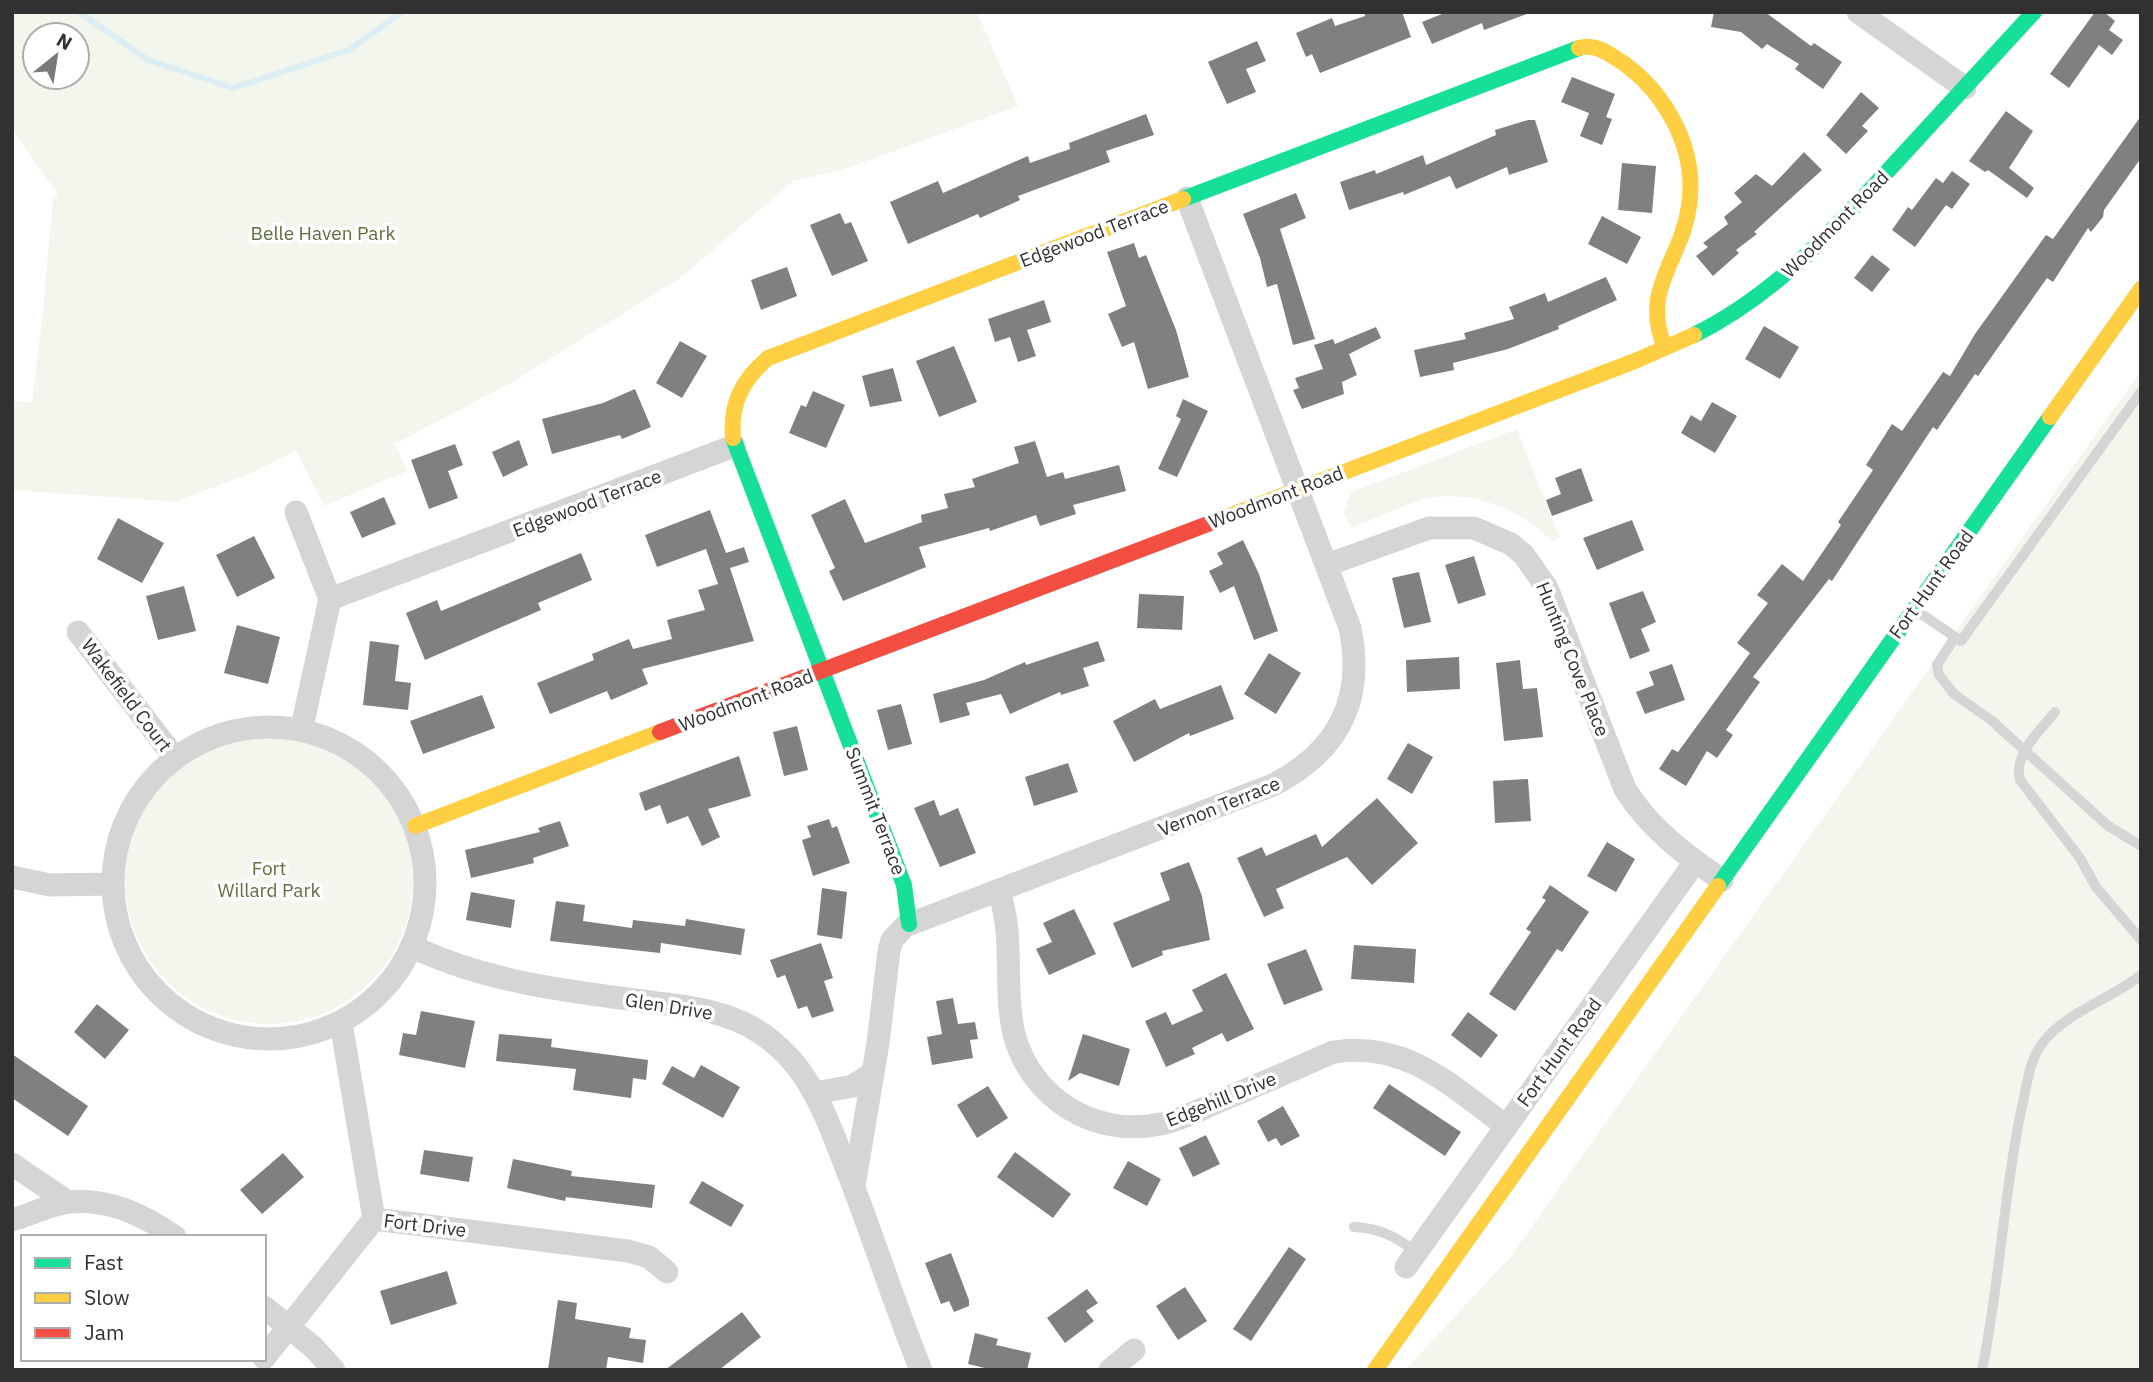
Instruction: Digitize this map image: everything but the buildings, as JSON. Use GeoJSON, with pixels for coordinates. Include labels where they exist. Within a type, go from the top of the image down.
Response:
{"type":"FeatureCollection","features":[{"type":"Feature","properties":{"kind":"street"},"geometry":{"type":"LineString","coordinates":[[1858,12],[1965,88]]}},
{"type":"Feature","properties":{"kind":"street","name":"Woodmont Road"},"geometry":{"type":"LineString","coordinates":[[415,826],[1665,348],[1736,312],[1777,283],[1824,241],[2034,12]]}},
{"type":"Feature","properties":{"kind":"street","name":"Edgewood Terrace"},"geometry":{"type":"LineString","coordinates":[[330,599],[734,446],[730,420],[734,399],[752,370],[768,358],[1566,52],[1594,47],[1607,52],[1657,95],[1676,123],[1689,160],[1691,198],[1687,221],[1655,304],[1655,320],[1665,348]]}},
{"type":"Feature","properties":{"kind":"street","name":"Vernon Terrace"},"geometry":{"type":"LineString","coordinates":[[909,924],[999,892],[1273,785],[1297,773],[1315,758],[1343,719],[1355,673],[1350,628],[1187,198]]}},
{"type":"Feature","properties":{"kind":"street","name":"Fort Hunt Road"},"geometry":{"type":"LineString","coordinates":[[1375,1370],[2141,289]]}},
{"type":"Feature","properties":{"kind":"street","name":"Summit Terrace"},"geometry":{"type":"LineString","coordinates":[[734,446],[905,885],[909,924]]}},
{"type":"Feature","properties":{"kind":"street"},"geometry":{"type":"LineString","coordinates":[[296,512],[330,599],[302,727]]}},
{"type":"Feature","properties":{"kind":"street","name":"Hunting Cove Place"},"geometry":{"type":"LineString","coordinates":[[1327,565],[1414,532],[1454,526],[1493,534],[1524,555],[1547,588],[1625,789],[1648,822],[1695,862]]}},
{"type":"Feature","properties":{"kind":"street","name":"Wakefield Court"},"geometry":{"type":"LineString","coordinates":[[78,632],[175,758]]}},
{"type":"Feature","properties":{"kind":"street"},"geometry":{"type":"LineString","coordinates":[[259,727],[302,727],[336,741],[370,763],[396,791],[423,843],[424,905],[413,947],[377,996],[341,1023],[307,1034],[261,1039],[223,1032],[177,1011],[154,988],[132,956],[117,918],[113,884],[118,843],[128,816],[147,784],[175,758],[209,739],[232,731],[259,727]]}},
{"type":"Feature","properties":{"kind":"street"},"geometry":{"type":"LineString","coordinates":[[1695,862],[1722,880]]}},
{"type":"Feature","properties":{"kind":"street","name":"Fort Hunt Road"},"geometry":{"type":"LineString","coordinates":[[1416,1255],[1695,862]]}},
{"type":"Feature","properties":{"kind":"street"},"geometry":{"type":"LineString","coordinates":[[12,877],[50,885],[113,884]]}},
{"type":"Feature","properties":{"kind":"street","name":"Edgehill Drive"},"geometry":{"type":"LineString","coordinates":[[999,892],[1006,914],[1012,1023],[1021,1056],[1046,1092],[1084,1117],[1121,1127],[1162,1124],[1333,1052],[1353,1049],[1391,1052],[1426,1068],[1506,1126]]}},
{"type":"Feature","properties":{"kind":"street"},"geometry":{"type":"LineString","coordinates":[[853,1186],[873,1073],[889,951],[892,940],[909,924]]}},
{"type":"Feature","properties":{"kind":"street","name":"Glen Drive"},"geometry":{"type":"LineString","coordinates":[[413,947],[470,971],[527,985],[691,1007],[730,1017],[774,1043],[801,1069],[815,1093],[853,1186],[921,1370]]}},
{"type":"Feature","properties":{"kind":"street","name":"Fort Drive"},"geometry":{"type":"LineString","coordinates":[[341,1023],[374,1219],[628,1251],[649,1257],[667,1272]]}},
{"type":"Feature","properties":{"kind":"street"},"geometry":{"type":"LineString","coordinates":[[815,1093],[853,1086],[873,1073]]}},
{"type":"Feature","properties":{"kind":"street"},"geometry":{"type":"LineString","coordinates":[[12,1164],[68,1202]]}},
{"type":"Feature","properties":{"kind":"street"},"geometry":{"type":"LineString","coordinates":[[12,1220],[68,1202],[97,1203],[127,1210],[171,1235]]}},
{"type":"Feature","properties":{"kind":"street"},"geometry":{"type":"LineString","coordinates":[[266,1356],[374,1219]]}},
{"type":"Feature","properties":{"kind":"street"},"geometry":{"type":"LineString","coordinates":[[1416,1255],[1451,1261]]}},
{"type":"Feature","properties":{"kind":"street"},"geometry":{"type":"LineString","coordinates":[[266,1309],[334,1370]]}},
{"type":"Feature","properties":{"kind":"street"},"geometry":{"type":"LineString","coordinates":[[1110,1370],[1134,1350]]}},
{"type":"Feature","properties":{"kind":"lane"},"geometry":{"type":"LineString","coordinates":[[2141,392],[1937,665],[1947,687],[2026,750],[2107,825],[2141,846]]}},
{"type":"Feature","properties":{"kind":"lane"},"geometry":{"type":"LineString","coordinates":[[1913,608],[1958,639]]}},
{"type":"Feature","properties":{"kind":"lane"},"geometry":{"type":"LineString","coordinates":[[2055,712],[2026,750],[2017,769],[2028,794],[2063,834],[2096,887],[2141,940]]}},
{"type":"Feature","properties":{"kind":"lane"},"geometry":{"type":"LineString","coordinates":[[1982,1370],[1991,1328],[2011,1160],[2033,1058],[2057,1028],[2121,992],[2141,975]]}},
{"type":"Feature","properties":{"kind":"lane"},"geometry":{"type":"LineString","coordinates":[[1354,1227],[1369,1228],[1401,1239],[1416,1255]]}},
{"type":"Feature","properties":{"kind":"green space","name":"Belle Haven Park"},"geometry":{"type":"Polygon","coordinates":[[[12,12],[977,12],[1018,106],[842,170],[793,181],[679,279],[509,384],[395,444],[407,471],[324,506],[296,451],[256,471],[176,502],[12,490],[12,401],[32,402],[53,198],[59,196],[12,129],[12,12]]]}},
{"type":"Feature","properties":{"kind":"green space"},"geometry":{"type":"Polygon","coordinates":[[[2141,371],[2141,1370],[1405,1370],[1511,1256],[2141,371]]]}},
{"type":"Feature","properties":{"kind":"green space"},"geometry":{"type":"Polygon","coordinates":[[[1517,429],[1560,538],[1552,541],[1525,519],[1492,504],[1457,496],[1422,500],[1351,528],[1344,513],[1351,492],[1517,429]]]}},
{"type":"Feature","properties":{"kind":"green space","name":"Fort Willard Park"},"geometry":{"type":"Polygon","coordinates":[[[255,736],[283,736],[311,742],[337,753],[361,768],[381,788],[396,812],[407,838],[413,880],[411,908],[396,948],[381,972],[361,992],[337,1007],[311,1018],[283,1024],[255,1024],[227,1018],[201,1007],[177,992],[157,972],[142,948],[131,922],[125,894],[125,866],[131,838],[142,812],[157,788],[177,768],[201,753],[227,742],[255,736]]]}},
{"type":"Feature","properties":{"kind":"waterway"},"geometry":{"type":"LineString","coordinates":[[79,12],[148,60],[233,88],[349,50],[402,12]]}},
{"type":"Feature","properties":{"kind":"traffic: fast"},"geometry":{"type":"LineString","coordinates":[[1694,335],[1752,300],[1803,258],[2034,12]]}},
{"type":"Feature","properties":{"kind":"traffic: fast"},"geometry":{"type":"LineString","coordinates":[[1183,199],[1579,48]]}},
{"type":"Feature","properties":{"kind":"traffic: fast"},"geometry":{"type":"LineString","coordinates":[[1718,886],[2050,417]]}},
{"type":"Feature","properties":{"kind":"traffic: fast"},"geometry":{"type":"LineString","coordinates":[[733,438],[904,885],[909,924]]}},
{"type":"Feature","properties":{"kind":"traffic: slow"},"geometry":{"type":"LineString","coordinates":[[1579,48],[1593,47],[1602,50],[1632,70],[1662,102],[1682,141],[1688,162],[1689,206],[1685,226],[1659,292],[1657,309],[1665,348]]}},
{"type":"Feature","properties":{"kind":"traffic: slow"},"geometry":{"type":"LineString","coordinates":[[733,438],[734,414],[740,394],[751,375],[768,358],[1183,199]]}},
{"type":"Feature","properties":{"kind":"traffic: slow"},"geometry":{"type":"LineString","coordinates":[[2050,417],[2141,289]]}},
{"type":"Feature","properties":{"kind":"traffic: slow"},"geometry":{"type":"LineString","coordinates":[[1221,519],[1635,361],[1694,335]]}},
{"type":"Feature","properties":{"kind":"traffic: slow"},"geometry":{"type":"LineString","coordinates":[[415,826],[660,732]]}},
{"type":"Feature","properties":{"kind":"traffic: slow"},"geometry":{"type":"LineString","coordinates":[[1375,1370],[1718,886]]}},
{"type":"Feature","properties":{"kind":"traffic: jam"},"geometry":{"type":"LineString","coordinates":[[660,732],[1221,519]]}}]}
